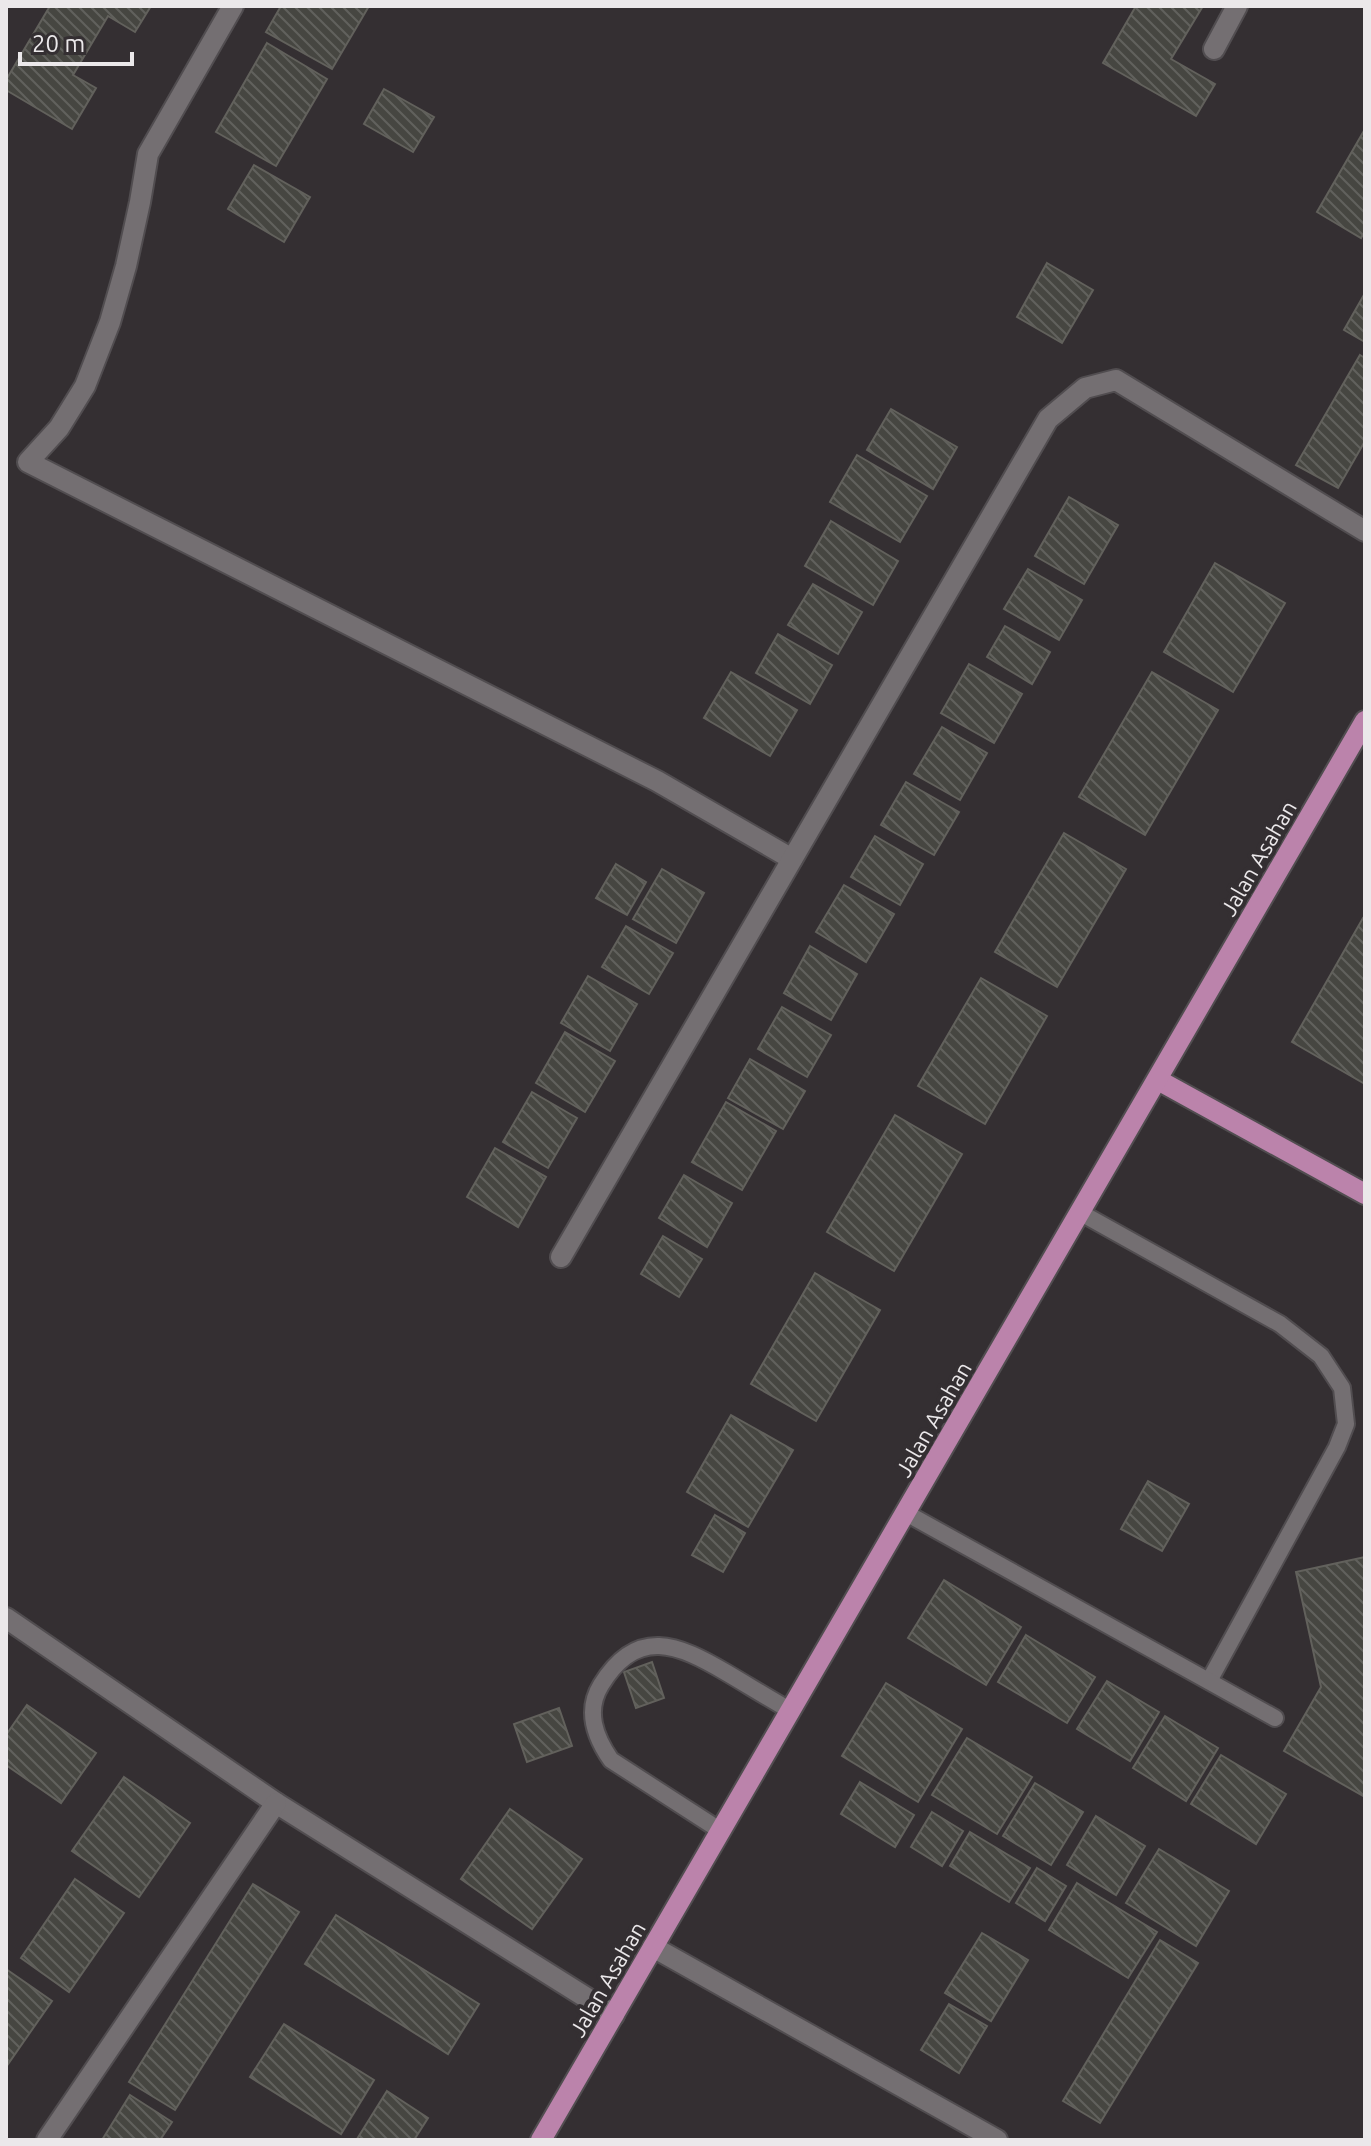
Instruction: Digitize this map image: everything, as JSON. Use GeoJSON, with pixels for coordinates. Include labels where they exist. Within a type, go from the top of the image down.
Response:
{"type":"FeatureCollection","features":[{"type":"Feature","properties":{"kind":"main road","name":"Jalan Asahan"},"geometry":{"type":"LineString","coordinates":[[541,2140],[1365,721]]}},
{"type":"Feature","properties":{"kind":"main road"},"geometry":{"type":"LineString","coordinates":[[1158,1080],[1365,1194]]}},
{"type":"Feature","properties":{"kind":"street"},"geometry":{"type":"LineString","coordinates":[[233,6],[148,154],[126,266],[110,322],[85,386],[59,428],[28,462],[657,781],[792,859]]}},
{"type":"Feature","properties":{"kind":"street"},"geometry":{"type":"LineString","coordinates":[[1214,49],[1237,6]]}},
{"type":"Feature","properties":{"kind":"street"},"geometry":{"type":"LineString","coordinates":[[561,1257],[1048,419],[1085,388],[1116,380],[1365,531]]}},
{"type":"Feature","properties":{"kind":"street"},"geometry":{"type":"LineString","coordinates":[[8,1624],[276,1803],[614,2015]]}},
{"type":"Feature","properties":{"kind":"street"},"geometry":{"type":"LineString","coordinates":[[47,2140],[276,1803]]}},
{"type":"Feature","properties":{"kind":"street"},"geometry":{"type":"LineString","coordinates":[[653,1947],[997,2140]]}},
{"type":"Feature","properties":{"kind":"lane"},"geometry":{"type":"LineString","coordinates":[[1081,1213],[1280,1324],[1321,1356],[1342,1388],[1346,1424],[1337,1447],[1209,1681]]}},
{"type":"Feature","properties":{"kind":"lane"},"geometry":{"type":"LineString","coordinates":[[906,1513],[1275,1718]]}},
{"type":"Feature","properties":{"kind":"lane"},"geometry":{"type":"LineString","coordinates":[[721,1831],[611,1760],[600,1744],[592,1709],[607,1675],[623,1658],[651,1645],[666,1644],[697,1656],[791,1711]]}},
{"type":"Feature","properties":{"kind":"building"},"geometry":{"type":"Polygon","coordinates":[[[50,6],[151,6],[135,32],[108,16],[73,75],[96,88],[72,129],[6,90],[6,80],[50,6]]]}},
{"type":"Feature","properties":{"kind":"building"},"geometry":{"type":"Polygon","coordinates":[[[281,6],[369,6],[332,69],[266,32],[281,6]]]}},
{"type":"Feature","properties":{"kind":"building"},"geometry":{"type":"Polygon","coordinates":[[[1136,6],[1203,6],[1171,59],[1215,84],[1196,116],[1103,63],[1136,6]]]}},
{"type":"Feature","properties":{"kind":"building"},"geometry":{"type":"Polygon","coordinates":[[[267,43],[327,79],[276,166],[216,132],[267,43]]]}},
{"type":"Feature","properties":{"kind":"building"},"geometry":{"type":"Polygon","coordinates":[[[384,89],[434,117],[413,152],[364,124],[384,89]]]}},
{"type":"Feature","properties":{"kind":"building"},"geometry":{"type":"Polygon","coordinates":[[[1365,129],[1365,231],[1361,238],[1317,212],[1365,129]]]}},
{"type":"Feature","properties":{"kind":"building"},"geometry":{"type":"Polygon","coordinates":[[[254,165],[310,197],[284,242],[228,209],[254,165]]]}},
{"type":"Feature","properties":{"kind":"building"},"geometry":{"type":"Polygon","coordinates":[[[1047,263],[1093,290],[1062,343],[1017,317],[1047,263]]]}},
{"type":"Feature","properties":{"kind":"building"},"geometry":{"type":"Polygon","coordinates":[[[1365,293],[1365,342],[1344,330],[1365,293]]]}},
{"type":"Feature","properties":{"kind":"building"},"geometry":{"type":"Polygon","coordinates":[[[1360,355],[1365,358],[1365,441],[1338,488],[1296,465],[1360,355]]]}},
{"type":"Feature","properties":{"kind":"building"},"geometry":{"type":"Polygon","coordinates":[[[891,409],[957,447],[933,489],[867,450],[891,409]]]}},
{"type":"Feature","properties":{"kind":"building"},"geometry":{"type":"Polygon","coordinates":[[[857,455],[927,496],[900,542],[830,502],[857,455]]]}},
{"type":"Feature","properties":{"kind":"building"},"geometry":{"type":"Polygon","coordinates":[[[1069,497],[1118,525],[1084,584],[1035,556],[1069,497]]]}},
{"type":"Feature","properties":{"kind":"building"},"geometry":{"type":"Polygon","coordinates":[[[831,521],[898,561],[873,605],[805,566],[831,521]]]}},
{"type":"Feature","properties":{"kind":"building"},"geometry":{"type":"Polygon","coordinates":[[[1215,563],[1285,603],[1233,692],[1164,652],[1215,563]]]}},
{"type":"Feature","properties":{"kind":"building"},"geometry":{"type":"Polygon","coordinates":[[[1028,569],[1082,600],[1059,640],[1004,609],[1028,569]]]}},
{"type":"Feature","properties":{"kind":"building"},"geometry":{"type":"Polygon","coordinates":[[[813,584],[862,612],[838,654],[788,625],[813,584]]]}},
{"type":"Feature","properties":{"kind":"building"},"geometry":{"type":"Polygon","coordinates":[[[1005,626],[1050,652],[1032,684],[987,657],[1005,626]]]}},
{"type":"Feature","properties":{"kind":"building"},"geometry":{"type":"Polygon","coordinates":[[[778,634],[832,665],[810,704],[756,673],[778,634]]]}},
{"type":"Feature","properties":{"kind":"building"},"geometry":{"type":"Polygon","coordinates":[[[969,664],[1022,694],[994,743],[941,713],[969,664]]]}},
{"type":"Feature","properties":{"kind":"building"},"geometry":{"type":"Polygon","coordinates":[[[731,672],[797,710],[770,756],[704,718],[731,672]]]}},
{"type":"Feature","properties":{"kind":"building"},"geometry":{"type":"Polygon","coordinates":[[[1152,672],[1218,710],[1145,835],[1079,797],[1152,672]]]}},
{"type":"Feature","properties":{"kind":"building"},"geometry":{"type":"Polygon","coordinates":[[[942,727],[987,753],[960,800],[914,774],[942,727]]]}},
{"type":"Feature","properties":{"kind":"building"},"geometry":{"type":"Polygon","coordinates":[[[906,782],[959,812],[934,855],[881,825],[906,782]]]}},
{"type":"Feature","properties":{"kind":"building"},"geometry":{"type":"Polygon","coordinates":[[[1064,833],[1126,869],[1057,987],[995,952],[1064,833]]]}},
{"type":"Feature","properties":{"kind":"building"},"geometry":{"type":"Polygon","coordinates":[[[875,836],[923,864],[900,905],[851,877],[875,836]]]}},
{"type":"Feature","properties":{"kind":"building"},"geometry":{"type":"Polygon","coordinates":[[[616,864],[646,882],[627,915],[596,898],[616,864]]]}},
{"type":"Feature","properties":{"kind":"building"},"geometry":{"type":"Polygon","coordinates":[[[662,869],[704,893],[676,943],[633,919],[662,869]]]}},
{"type":"Feature","properties":{"kind":"building"},"geometry":{"type":"Polygon","coordinates":[[[844,885],[894,914],[866,962],[816,932],[844,885]]]}},
{"type":"Feature","properties":{"kind":"building"},"geometry":{"type":"Polygon","coordinates":[[[1365,919],[1365,1084],[1292,1042],[1365,919]]]}},
{"type":"Feature","properties":{"kind":"building"},"geometry":{"type":"Polygon","coordinates":[[[626,926],[673,953],[649,994],[602,967],[626,926]]]}},
{"type":"Feature","properties":{"kind":"building"},"geometry":{"type":"Polygon","coordinates":[[[810,946],[857,974],[831,1020],[784,993],[810,946]]]}},
{"type":"Feature","properties":{"kind":"building"},"geometry":{"type":"Polygon","coordinates":[[[588,976],[637,1004],[610,1051],[561,1023],[588,976]]]}},
{"type":"Feature","properties":{"kind":"building"},"geometry":{"type":"Polygon","coordinates":[[[981,978],[1047,1016],[985,1124],[918,1086],[981,978]]]}},
{"type":"Feature","properties":{"kind":"building"},"geometry":{"type":"Polygon","coordinates":[[[782,1007],[831,1035],[807,1077],[758,1049],[782,1007]]]}},
{"type":"Feature","properties":{"kind":"building"},"geometry":{"type":"Polygon","coordinates":[[[565,1032],[615,1061],[585,1112],[536,1083],[565,1032]]]}},
{"type":"Feature","properties":{"kind":"building"},"geometry":{"type":"Polygon","coordinates":[[[750,1059],[805,1091],[783,1129],[728,1098],[750,1059]]]}},
{"type":"Feature","properties":{"kind":"building"},"geometry":{"type":"Polygon","coordinates":[[[532,1092],[577,1118],[548,1168],[503,1142],[532,1092]]]}},
{"type":"Feature","properties":{"kind":"building"},"geometry":{"type":"Polygon","coordinates":[[[726,1102],[776,1131],[742,1190],[692,1162],[726,1102]]]}},
{"type":"Feature","properties":{"kind":"building"},"geometry":{"type":"Polygon","coordinates":[[[895,1115],[962,1154],[894,1271],[827,1232],[895,1115]]]}},
{"type":"Feature","properties":{"kind":"building"},"geometry":{"type":"Polygon","coordinates":[[[495,1148],[546,1177],[518,1227],[467,1197],[495,1148]]]}},
{"type":"Feature","properties":{"kind":"building"},"geometry":{"type":"Polygon","coordinates":[[[684,1175],[732,1203],[707,1247],[659,1218],[684,1175]]]}},
{"type":"Feature","properties":{"kind":"building"},"geometry":{"type":"Polygon","coordinates":[[[663,1236],[702,1259],[679,1297],[641,1274],[663,1236]]]}},
{"type":"Feature","properties":{"kind":"building"},"geometry":{"type":"Polygon","coordinates":[[[815,1273],[880,1310],[816,1421],[751,1384],[815,1273]]]}},
{"type":"Feature","properties":{"kind":"building"},"geometry":{"type":"Polygon","coordinates":[[[731,1415],[793,1450],[748,1527],[687,1492],[731,1415]]]}},
{"type":"Feature","properties":{"kind":"building"},"geometry":{"type":"Polygon","coordinates":[[[1148,1481],[1189,1504],[1162,1551],[1121,1529],[1148,1481]]]}},
{"type":"Feature","properties":{"kind":"building"},"geometry":{"type":"Polygon","coordinates":[[[715,1515],[745,1533],[723,1572],[692,1555],[715,1515]]]}},
{"type":"Feature","properties":{"kind":"building"},"geometry":{"type":"Polygon","coordinates":[[[1365,1557],[1365,1797],[1284,1751],[1321,1687],[1296,1572],[1365,1557]]]}},
{"type":"Feature","properties":{"kind":"building"},"geometry":{"type":"Polygon","coordinates":[[[944,1580],[1021,1627],[986,1685],[908,1638],[944,1580]]]}},
{"type":"Feature","properties":{"kind":"building"},"geometry":{"type":"Polygon","coordinates":[[[1026,1635],[1095,1677],[1067,1723],[998,1682],[1026,1635]]]}},
{"type":"Feature","properties":{"kind":"building"},"geometry":{"type":"Polygon","coordinates":[[[652,1662],[664,1698],[636,1708],[624,1672],[652,1662]]]}},
{"type":"Feature","properties":{"kind":"building"},"geometry":{"type":"Polygon","coordinates":[[[1107,1681],[1159,1712],[1130,1761],[1077,1729],[1107,1681]]]}},
{"type":"Feature","properties":{"kind":"building"},"geometry":{"type":"Polygon","coordinates":[[[886,1683],[962,1729],[918,1802],[842,1756],[886,1683]]]}},
{"type":"Feature","properties":{"kind":"building"},"geometry":{"type":"Polygon","coordinates":[[[27,1705],[96,1753],[61,1803],[6,1765],[6,1735],[27,1705]]]}},
{"type":"Feature","properties":{"kind":"building"},"geometry":{"type":"Polygon","coordinates":[[[559,1708],[572,1746],[527,1762],[514,1724],[559,1708]]]}},
{"type":"Feature","properties":{"kind":"building"},"geometry":{"type":"Polygon","coordinates":[[[1165,1716],[1218,1748],[1186,1801],[1133,1768],[1165,1716]]]}},
{"type":"Feature","properties":{"kind":"building"},"geometry":{"type":"Polygon","coordinates":[[[967,1738],[1032,1777],[997,1834],[932,1795],[967,1738]]]}},
{"type":"Feature","properties":{"kind":"building"},"geometry":{"type":"Polygon","coordinates":[[[1221,1755],[1286,1794],[1256,1844],[1191,1804],[1221,1755]]]}},
{"type":"Feature","properties":{"kind":"building"},"geometry":{"type":"Polygon","coordinates":[[[124,1777],[190,1823],[139,1897],[72,1851],[124,1777]]]}},
{"type":"Feature","properties":{"kind":"building"},"geometry":{"type":"Polygon","coordinates":[[[860,1782],[914,1815],[895,1847],[841,1814],[860,1782]]]}},
{"type":"Feature","properties":{"kind":"building"},"geometry":{"type":"Polygon","coordinates":[[[1035,1783],[1083,1812],[1051,1865],[1003,1836],[1035,1783]]]}},
{"type":"Feature","properties":{"kind":"building"},"geometry":{"type":"Polygon","coordinates":[[[510,1809],[582,1859],[532,1929],[461,1879],[510,1809]]]}},
{"type":"Feature","properties":{"kind":"building"},"geometry":{"type":"Polygon","coordinates":[[[932,1812],[963,1831],[942,1866],[911,1847],[932,1812]]]}},
{"type":"Feature","properties":{"kind":"building"},"geometry":{"type":"Polygon","coordinates":[[[1096,1816],[1145,1846],[1116,1895],[1067,1865],[1096,1816]]]}},
{"type":"Feature","properties":{"kind":"building"},"geometry":{"type":"Polygon","coordinates":[[[970,1832],[1030,1868],[1009,1902],[950,1866],[970,1832]]]}},
{"type":"Feature","properties":{"kind":"building"},"geometry":{"type":"Polygon","coordinates":[[[1159,1849],[1229,1891],[1196,1946],[1126,1903],[1159,1849]]]}},
{"type":"Feature","properties":{"kind":"building"},"geometry":{"type":"Polygon","coordinates":[[[1037,1868],[1066,1886],[1045,1921],[1016,1903],[1037,1868]]]}},
{"type":"Feature","properties":{"kind":"building"},"geometry":{"type":"Polygon","coordinates":[[[75,1879],[124,1913],[69,1992],[21,1958],[75,1879]]]}},
{"type":"Feature","properties":{"kind":"building"},"geometry":{"type":"Polygon","coordinates":[[[1077,1883],[1157,1932],[1128,1978],[1049,1930],[1077,1883]]]}},
{"type":"Feature","properties":{"kind":"building"},"geometry":{"type":"Polygon","coordinates":[[[253,1884],[299,1912],[175,2110],[129,2082],[253,1884]]]}},
{"type":"Feature","properties":{"kind":"building"},"geometry":{"type":"Polygon","coordinates":[[[336,1915],[479,2004],[448,2054],[305,1964],[336,1915]]]}},
{"type":"Feature","properties":{"kind":"building"},"geometry":{"type":"Polygon","coordinates":[[[982,1933],[1028,1960],[991,2021],[945,1993],[982,1933]]]}},
{"type":"Feature","properties":{"kind":"building"},"geometry":{"type":"Polygon","coordinates":[[[1160,1940],[1198,1963],[1100,2123],[1063,2101],[1160,1940]]]}},
{"type":"Feature","properties":{"kind":"building"},"geometry":{"type":"Polygon","coordinates":[[[6,1969],[52,2001],[6,2067],[6,1969]]]}},
{"type":"Feature","properties":{"kind":"building"},"geometry":{"type":"Polygon","coordinates":[[[949,2004],[987,2026],[959,2073],[921,2050],[949,2004]]]}},
{"type":"Feature","properties":{"kind":"building"},"geometry":{"type":"Polygon","coordinates":[[[284,2024],[374,2080],[341,2134],[250,2077],[284,2024]]]}},
{"type":"Feature","properties":{"kind":"building"},"geometry":{"type":"Polygon","coordinates":[[[387,2091],[428,2118],[414,2140],[357,2139],[387,2091]]]}},
{"type":"Feature","properties":{"kind":"building"},"geometry":{"type":"Polygon","coordinates":[[[130,2095],[172,2122],[160,2140],[102,2140],[130,2095]]]}}]}
